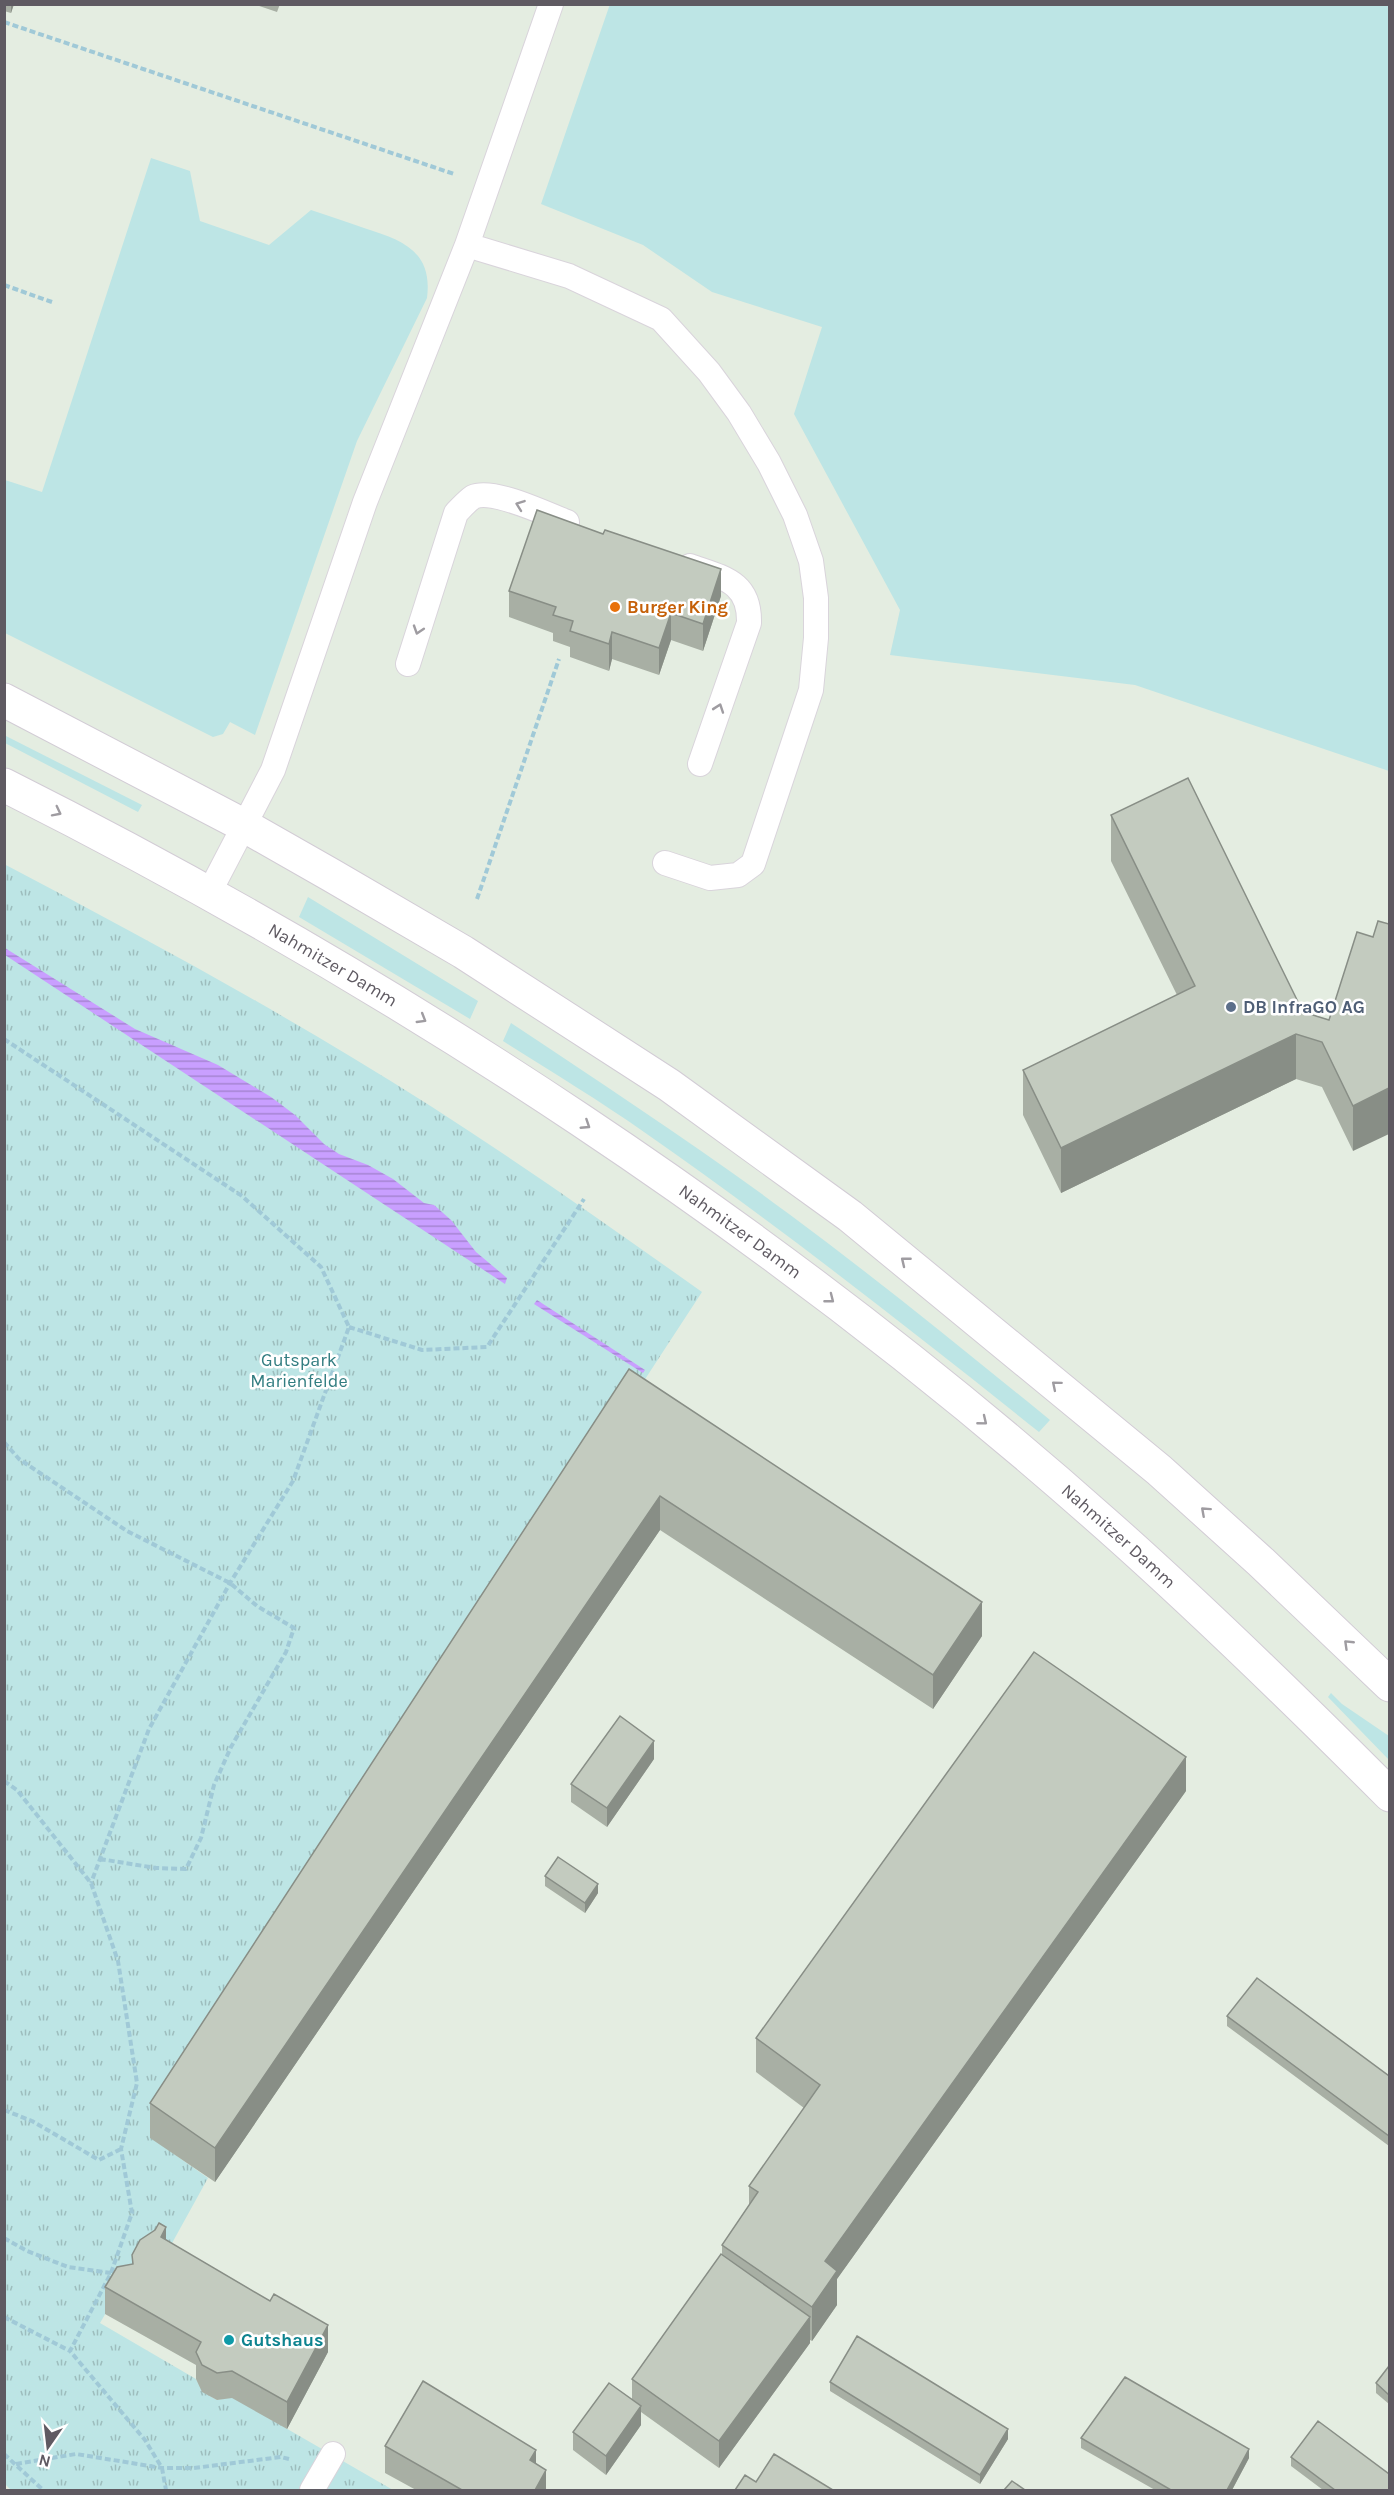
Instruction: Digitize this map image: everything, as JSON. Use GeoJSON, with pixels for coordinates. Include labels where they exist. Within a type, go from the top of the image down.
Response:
{"type":"FeatureCollection","features":[{"type":"Feature","properties":{"kind":"main road"},"geometry":{"type":"LineString","coordinates":[[4,700],[245,826],[463,952],[660,1079],[850,1216],[1159,1470],[1262,1562],[1389,1685]]}},
{"type":"Feature","properties":{"kind":"main road","name":"Nahmitzer Damm"},"geometry":{"type":"LineString","coordinates":[[4,785],[210,893],[431,1025],[607,1139],[801,1276],[907,1359],[1108,1526],[1290,1694],[1389,1795]]}},
{"type":"Feature","properties":{"kind":"lane"},"geometry":{"type":"LineString","coordinates":[[210,893],[273,770],[365,502],[467,245],[551,4]]}},
{"type":"Feature","properties":{"kind":"lane"},"geometry":{"type":"LineString","coordinates":[[467,245],[569,276],[661,319],[709,372],[740,413],[795,515],[811,561],[816,608],[816,638],[811,690],[753,864],[738,875],[710,878],[665,863]]}},
{"type":"Feature","properties":{"kind":"lane"},"geometry":{"type":"LineString","coordinates":[[408,664],[456,513],[469,500],[474,497],[498,497],[585,528]]}},
{"type":"Feature","properties":{"kind":"lane"},"geometry":{"type":"LineString","coordinates":[[672,559],[731,583],[745,594],[749,608],[749,623],[700,764]]}},
{"type":"Feature","properties":{"kind":"path"},"geometry":{"type":"LineString","coordinates":[[4,22],[455,175]]}},
{"type":"Feature","properties":{"kind":"path"},"geometry":{"type":"LineString","coordinates":[[4,285],[52,302]]}},
{"type":"Feature","properties":{"kind":"path"},"geometry":{"type":"LineString","coordinates":[[477,899],[559,659]]}},
{"type":"Feature","properties":{"kind":"path"},"geometry":{"type":"LineString","coordinates":[[4,1039],[242,1196],[321,1267],[350,1327],[293,1481],[230,1583],[149,1729],[91,1883]]}},
{"type":"Feature","properties":{"kind":"path"},"geometry":{"type":"LineString","coordinates":[[350,1327],[422,1350],[487,1347],[584,1199]]}},
{"type":"Feature","properties":{"kind":"path"},"geometry":{"type":"LineString","coordinates":[[4,1442],[19,1459],[127,1531],[230,1583],[257,1606],[294,1628],[286,1652],[231,1748],[214,1785],[201,1838],[186,1869],[156,1869],[100,1859]]}},
{"type":"Feature","properties":{"kind":"path"},"geometry":{"type":"LineString","coordinates":[[4,1781],[16,1790],[91,1883],[118,1960],[137,2083],[121,2149],[132,2213],[111,2273],[70,2351]]}},
{"type":"Feature","properties":{"kind":"path"},"geometry":{"type":"LineString","coordinates":[[4,2110],[32,2121],[99,2160],[121,2149]]}},
{"type":"Feature","properties":{"kind":"path"},"geometry":{"type":"LineString","coordinates":[[4,2238],[27,2251],[68,2267],[111,2273]]}},
{"type":"Feature","properties":{"kind":"path"},"geometry":{"type":"LineString","coordinates":[[4,2317],[70,2351],[146,2440],[162,2468],[166,2490]]}},
{"type":"Feature","properties":{"kind":"path"},"geometry":{"type":"LineString","coordinates":[[4,2454],[43,2490]]}},
{"type":"Feature","properties":{"kind":"path"},"geometry":{"type":"LineString","coordinates":[[16,2464],[76,2454],[162,2468],[194,2468],[281,2457],[302,2461],[322,2472]]}},
{"type":"Feature","properties":{"kind":"green space"},"geometry":{"type":"Polygon","coordinates":[[[610,4],[1389,5],[1389,771],[1135,685],[890,655],[900,610],[794,414],[822,327],[712,292],[643,245],[541,204],[610,4]]]}},
{"type":"Feature","properties":{"kind":"green space"},"geometry":{"type":"Polygon","coordinates":[[[151,158],[190,171],[200,221],[269,245],[311,210],[391,237],[402,243],[420,258],[428,282],[427,298],[357,441],[255,735],[230,722],[223,734],[213,737],[5,633],[5,480],[42,492],[151,158]]]}},
{"type":"Feature","properties":{"kind":"green space"},"geometry":{"type":"Polygon","coordinates":[[[4,735],[142,805],[138,812],[5,743],[4,735]]]}},
{"type":"Feature","properties":{"kind":"green space","name":"Gutspark Marienfelde"},"geometry":{"type":"Polygon","coordinates":[[[4,864],[224,983],[398,1085],[530,1172],[702,1292],[150,2137],[208,2178],[166,2254],[117,2294],[100,2323],[196,2379],[203,2392],[217,2400],[232,2397],[393,2490],[11,2490],[5,2484],[4,864]]]}},
{"type":"Feature","properties":{"kind":"green space"},"geometry":{"type":"Polygon","coordinates":[[[308,897],[478,1001],[470,1019],[299,917],[308,897]]]}},
{"type":"Feature","properties":{"kind":"green space"},"geometry":{"type":"Polygon","coordinates":[[[511,1023],[686,1140],[789,1214],[953,1341],[1050,1420],[1039,1432],[745,1204],[627,1120],[503,1041],[511,1023]]]}},
{"type":"Feature","properties":{"kind":"green space"},"geometry":{"type":"Polygon","coordinates":[[[1331,1693],[1342,1704],[1389,1736],[1389,1760],[1328,1697],[1331,1693]]]}},
{"type":"Feature","properties":{"kind":"shaded area"},"geometry":{"type":"Polygon","coordinates":[[[5,948],[135,1029],[218,1065],[271,1097],[295,1115],[324,1144],[339,1154],[368,1165],[393,1179],[424,1203],[434,1205],[451,1220],[476,1252],[507,1278],[505,1284],[5,955],[5,948]]]}},
{"type":"Feature","properties":{"kind":"shaded area"},"geometry":{"type":"Polygon","coordinates":[[[537,1300],[645,1370],[643,1373],[534,1304],[537,1300]]]}},
{"type":"Feature","properties":{"kind":"building","name":"Burger King"},"geometry":{"type":"Polygon","coordinates":[[[537,510],[603,534],[605,530],[721,569],[703,624],[671,613],[659,648],[612,632],[609,644],[570,631],[573,621],[553,615],[556,607],[509,591],[537,510]]]}},
{"type":"Feature","properties":{"kind":"building","name":"DB InfraGO AG"},"geometry":{"type":"Polygon","coordinates":[[[1188,778],[1303,1012],[1329,1020],[1357,932],[1373,937],[1378,921],[1389,924],[1389,1088],[1353,1106],[1322,1042],[1296,1034],[1061,1148],[1023,1070],[1195,986],[1111,815],[1188,778]]]}},
{"type":"Feature","properties":{"kind":"building"},"geometry":{"type":"Polygon","coordinates":[[[629,1369],[982,1602],[933,1675],[660,1496],[215,2148],[150,2103],[629,1369]]]}},
{"type":"Feature","properties":{"kind":"building"},"geometry":{"type":"Polygon","coordinates":[[[1034,1652],[1186,1757],[825,2261],[837,2271],[812,2307],[722,2245],[758,2192],[749,2186],[820,2085],[756,2038],[1034,1652]]]}},
{"type":"Feature","properties":{"kind":"building"},"geometry":{"type":"Polygon","coordinates":[[[620,1716],[654,1741],[607,1808],[571,1784],[620,1716]]]}},
{"type":"Feature","properties":{"kind":"building"},"geometry":{"type":"Polygon","coordinates":[[[558,1857],[598,1884],[585,1903],[545,1876],[558,1857]]]}},
{"type":"Feature","properties":{"kind":"building"},"geometry":{"type":"Polygon","coordinates":[[[1257,1978],[1389,2076],[1389,2136],[1227,2016],[1257,1978]]]}},
{"type":"Feature","properties":{"kind":"building","name":"Gutshaus"},"geometry":{"type":"Polygon","coordinates":[[[159,2223],[166,2227],[161,2237],[270,2301],[274,2294],[328,2325],[287,2402],[232,2371],[217,2373],[202,2365],[196,2352],[201,2342],[105,2287],[117,2267],[133,2264],[132,2255],[140,2240],[155,2230],[159,2223]]]}},
{"type":"Feature","properties":{"kind":"building"},"geometry":{"type":"Polygon","coordinates":[[[721,2254],[810,2317],[719,2441],[632,2379],[721,2254]]]}},
{"type":"Feature","properties":{"kind":"building"},"geometry":{"type":"Polygon","coordinates":[[[857,2336],[1008,2429],[980,2475],[830,2382],[857,2336]]]}},
{"type":"Feature","properties":{"kind":"building"},"geometry":{"type":"Polygon","coordinates":[[[1389,2366],[1389,2395],[1376,2383],[1389,2366]]]}},
{"type":"Feature","properties":{"kind":"building"},"geometry":{"type":"Polygon","coordinates":[[[1125,2377],[1249,2449],[1227,2490],[1171,2490],[1081,2438],[1125,2377]]]}},
{"type":"Feature","properties":{"kind":"building"},"geometry":{"type":"Polygon","coordinates":[[[423,2381],[536,2450],[530,2460],[546,2470],[535,2490],[462,2490],[385,2446],[423,2381]]]}},
{"type":"Feature","properties":{"kind":"building"},"geometry":{"type":"Polygon","coordinates":[[[609,2383],[641,2406],[606,2456],[573,2432],[609,2383]]]}},
{"type":"Feature","properties":{"kind":"building"},"geometry":{"type":"Polygon","coordinates":[[[1318,2421],[1389,2474],[1389,2490],[1335,2490],[1291,2457],[1318,2421]]]}},
{"type":"Feature","properties":{"kind":"building"},"geometry":{"type":"Polygon","coordinates":[[[774,2454],[833,2490],[735,2490],[745,2475],[756,2482],[774,2454]]]}},
{"type":"Feature","properties":{"kind":"building"},"geometry":{"type":"Polygon","coordinates":[[[1012,2481],[1025,2490],[1004,2490],[1012,2481]]]}},
{"type":"Feature","properties":{"kind":"place","name":"Burger King"},"geometry":{"type":"Point","coordinates":[615,607]}},
{"type":"Feature","properties":{"kind":"place","name":"DB InfraGO AG"},"geometry":{"type":"Point","coordinates":[1231,1007]}},
{"type":"Feature","properties":{"kind":"place","name":"Gutshaus"},"geometry":{"type":"Point","coordinates":[229,2340]}}]}
